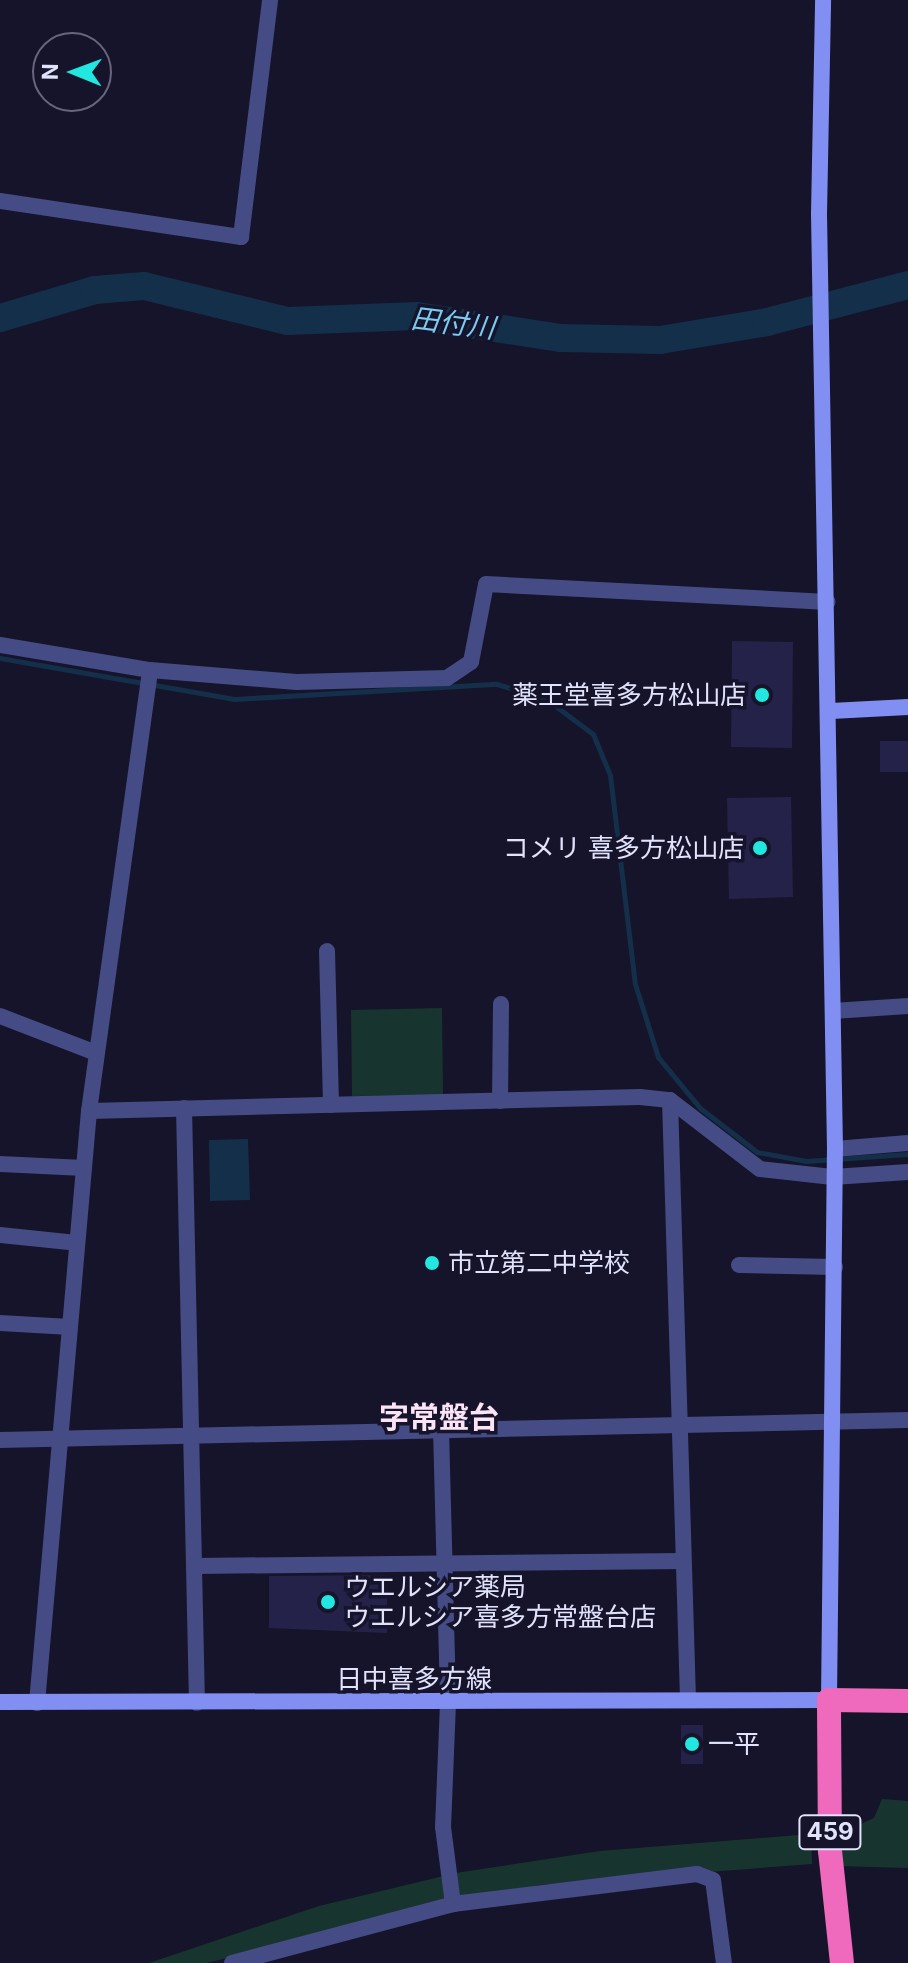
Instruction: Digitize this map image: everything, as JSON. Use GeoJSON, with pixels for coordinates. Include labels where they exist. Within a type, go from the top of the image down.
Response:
{"type":"FeatureCollection","features":[{"type":"Feature","properties":{"kind":"highway"},"geometry":{"type":"LineString","coordinates":[[829,1700],[908,1701]]}},
{"type":"Feature","properties":{"kind":"highway","name":"459"},"geometry":{"type":"LineString","coordinates":[[829,1700],[830,1851],[842,1963]]}},
{"type":"Feature","properties":{"kind":"street"},"geometry":{"type":"LineString","coordinates":[[0,201],[241,237],[270,0]]}},
{"type":"Feature","properties":{"kind":"street"},"geometry":{"type":"LineString","coordinates":[[823,0],[821,248],[831,711],[836,1422],[829,1700]]}},
{"type":"Feature","properties":{"kind":"street"},"geometry":{"type":"LineString","coordinates":[[0,645],[150,670],[297,682],[447,678],[471,662],[486,584],[828,602]]}},
{"type":"Feature","properties":{"kind":"street"},"geometry":{"type":"LineString","coordinates":[[37,1703],[89,1111],[150,670]]}},
{"type":"Feature","properties":{"kind":"street"},"geometry":{"type":"LineString","coordinates":[[831,711],[908,707]]}},
{"type":"Feature","properties":{"kind":"street"},"geometry":{"type":"LineString","coordinates":[[327,951],[331,1105]]}},
{"type":"Feature","properties":{"kind":"street"},"geometry":{"type":"LineString","coordinates":[[500,1101],[501,1004]]}},
{"type":"Feature","properties":{"kind":"street"},"geometry":{"type":"LineString","coordinates":[[833,1011],[908,1006]]}},
{"type":"Feature","properties":{"kind":"street"},"geometry":{"type":"LineString","coordinates":[[0,1016],[96,1053]]}},
{"type":"Feature","properties":{"kind":"street"},"geometry":{"type":"LineString","coordinates":[[89,1111],[670,1100],[760,1169],[833,1177],[908,1172]]}},
{"type":"Feature","properties":{"kind":"street"},"geometry":{"type":"LineString","coordinates":[[670,1100],[688,1700]]}},
{"type":"Feature","properties":{"kind":"street"},"geometry":{"type":"LineString","coordinates":[[184,1108],[188,1432],[195,1566],[197,1703]]}},
{"type":"Feature","properties":{"kind":"street"},"geometry":{"type":"LineString","coordinates":[[835,1149],[908,1143]]}},
{"type":"Feature","properties":{"kind":"street"},"geometry":{"type":"LineString","coordinates":[[0,1164],[84,1168]]}},
{"type":"Feature","properties":{"kind":"street"},"geometry":{"type":"LineString","coordinates":[[0,1235],[77,1243]]}},
{"type":"Feature","properties":{"kind":"street"},"geometry":{"type":"LineString","coordinates":[[739,1265],[835,1267]]}},
{"type":"Feature","properties":{"kind":"street"},"geometry":{"type":"LineString","coordinates":[[0,1323],[70,1327]]}},
{"type":"Feature","properties":{"kind":"street"},"geometry":{"type":"LineString","coordinates":[[0,1440],[188,1432],[908,1420]]}},
{"type":"Feature","properties":{"kind":"street"},"geometry":{"type":"LineString","coordinates":[[441,1429],[448,1703],[443,1827],[453,1904]]}},
{"type":"Feature","properties":{"kind":"street"},"geometry":{"type":"LineString","coordinates":[[195,1566],[682,1561]]}},
{"type":"Feature","properties":{"kind":"street","name":"日中喜多方線"},"geometry":{"type":"LineString","coordinates":[[0,1702],[829,1700]]}},
{"type":"Feature","properties":{"kind":"street"},"geometry":{"type":"LineString","coordinates":[[232,1963],[453,1904],[697,1874],[713,1880],[724,1963]]}},
{"type":"Feature","properties":{"kind":"green space"},"geometry":{"type":"Polygon","coordinates":[[[442,1008],[443,1095],[352,1096],[351,1010],[442,1008]]]}},
{"type":"Feature","properties":{"kind":"green space"},"geometry":{"type":"Polygon","coordinates":[[[882,1799],[908,1801],[908,1868],[837,1866],[837,1835],[874,1818],[882,1799]]]}},
{"type":"Feature","properties":{"kind":"green space"},"geometry":{"type":"Polygon","coordinates":[[[811,1834],[812,1864],[539,1885],[206,1963],[149,1963],[319,1906],[456,1873],[600,1851],[811,1834]]]}},
{"type":"Feature","properties":{"kind":"water"},"geometry":{"type":"Polygon","coordinates":[[[248,1139],[250,1200],[210,1201],[209,1140],[248,1139]]]}},
{"type":"Feature","properties":{"kind":"building","name":"薬王堂喜多方松山店"},"geometry":{"type":"Polygon","coordinates":[[[732,641],[793,642],[792,748],[731,747],[732,641]]]}},
{"type":"Feature","properties":{"kind":"building"},"geometry":{"type":"Polygon","coordinates":[[[880,741],[908,741],[908,772],[880,772],[880,741]]]}},
{"type":"Feature","properties":{"kind":"building","name":"コメリ 喜多方松山店"},"geometry":{"type":"Polygon","coordinates":[[[791,797],[793,897],[729,899],[727,798],[791,797]]]}},
{"type":"Feature","properties":{"kind":"building","name":"ウエルシア薬局 ウエルシア喜多方常盤台店"},"geometry":{"type":"Polygon","coordinates":[[[387,1575],[387,1633],[269,1628],[269,1576],[387,1575]]]}},
{"type":"Feature","properties":{"kind":"building","name":"一平"},"geometry":{"type":"Polygon","coordinates":[[[681,1725],[703,1725],[703,1764],[681,1764],[681,1725]]]}},
{"type":"Feature","properties":{"kind":"waterway","name":"田付川"},"geometry":{"type":"LineString","coordinates":[[0,318],[95,290],[144,286],[288,321],[417,316],[561,338],[660,340],[767,322],[908,285]]}},
{"type":"Feature","properties":{"kind":"waterway"},"geometry":{"type":"LineString","coordinates":[[0,658],[234,699],[497,684],[546,699],[593,734],[610,775],[635,984],[658,1057],[700,1108],[757,1152],[806,1161],[908,1154]]}},
{"type":"Feature","properties":{"kind":"place","name":"薬王堂喜多方松山店"},"geometry":{"type":"Point","coordinates":[762,695]}},
{"type":"Feature","properties":{"kind":"place","name":"コメリ 喜多方松山店"},"geometry":{"type":"Point","coordinates":[760,848]}},
{"type":"Feature","properties":{"kind":"place","name":"市立第二中学校"},"geometry":{"type":"Point","coordinates":[432,1263]}},
{"type":"Feature","properties":{"kind":"place","name":"ウエルシア薬局 ウエルシア喜多方常盤台店"},"geometry":{"type":"Point","coordinates":[328,1602]}},
{"type":"Feature","properties":{"kind":"place","name":"一平"},"geometry":{"type":"Point","coordinates":[692,1744]}},
{"type":"Feature","properties":{"kind":"district","name":"字常盤台"},"geometry":{"type":"Point","coordinates":[439,1417]}}]}
